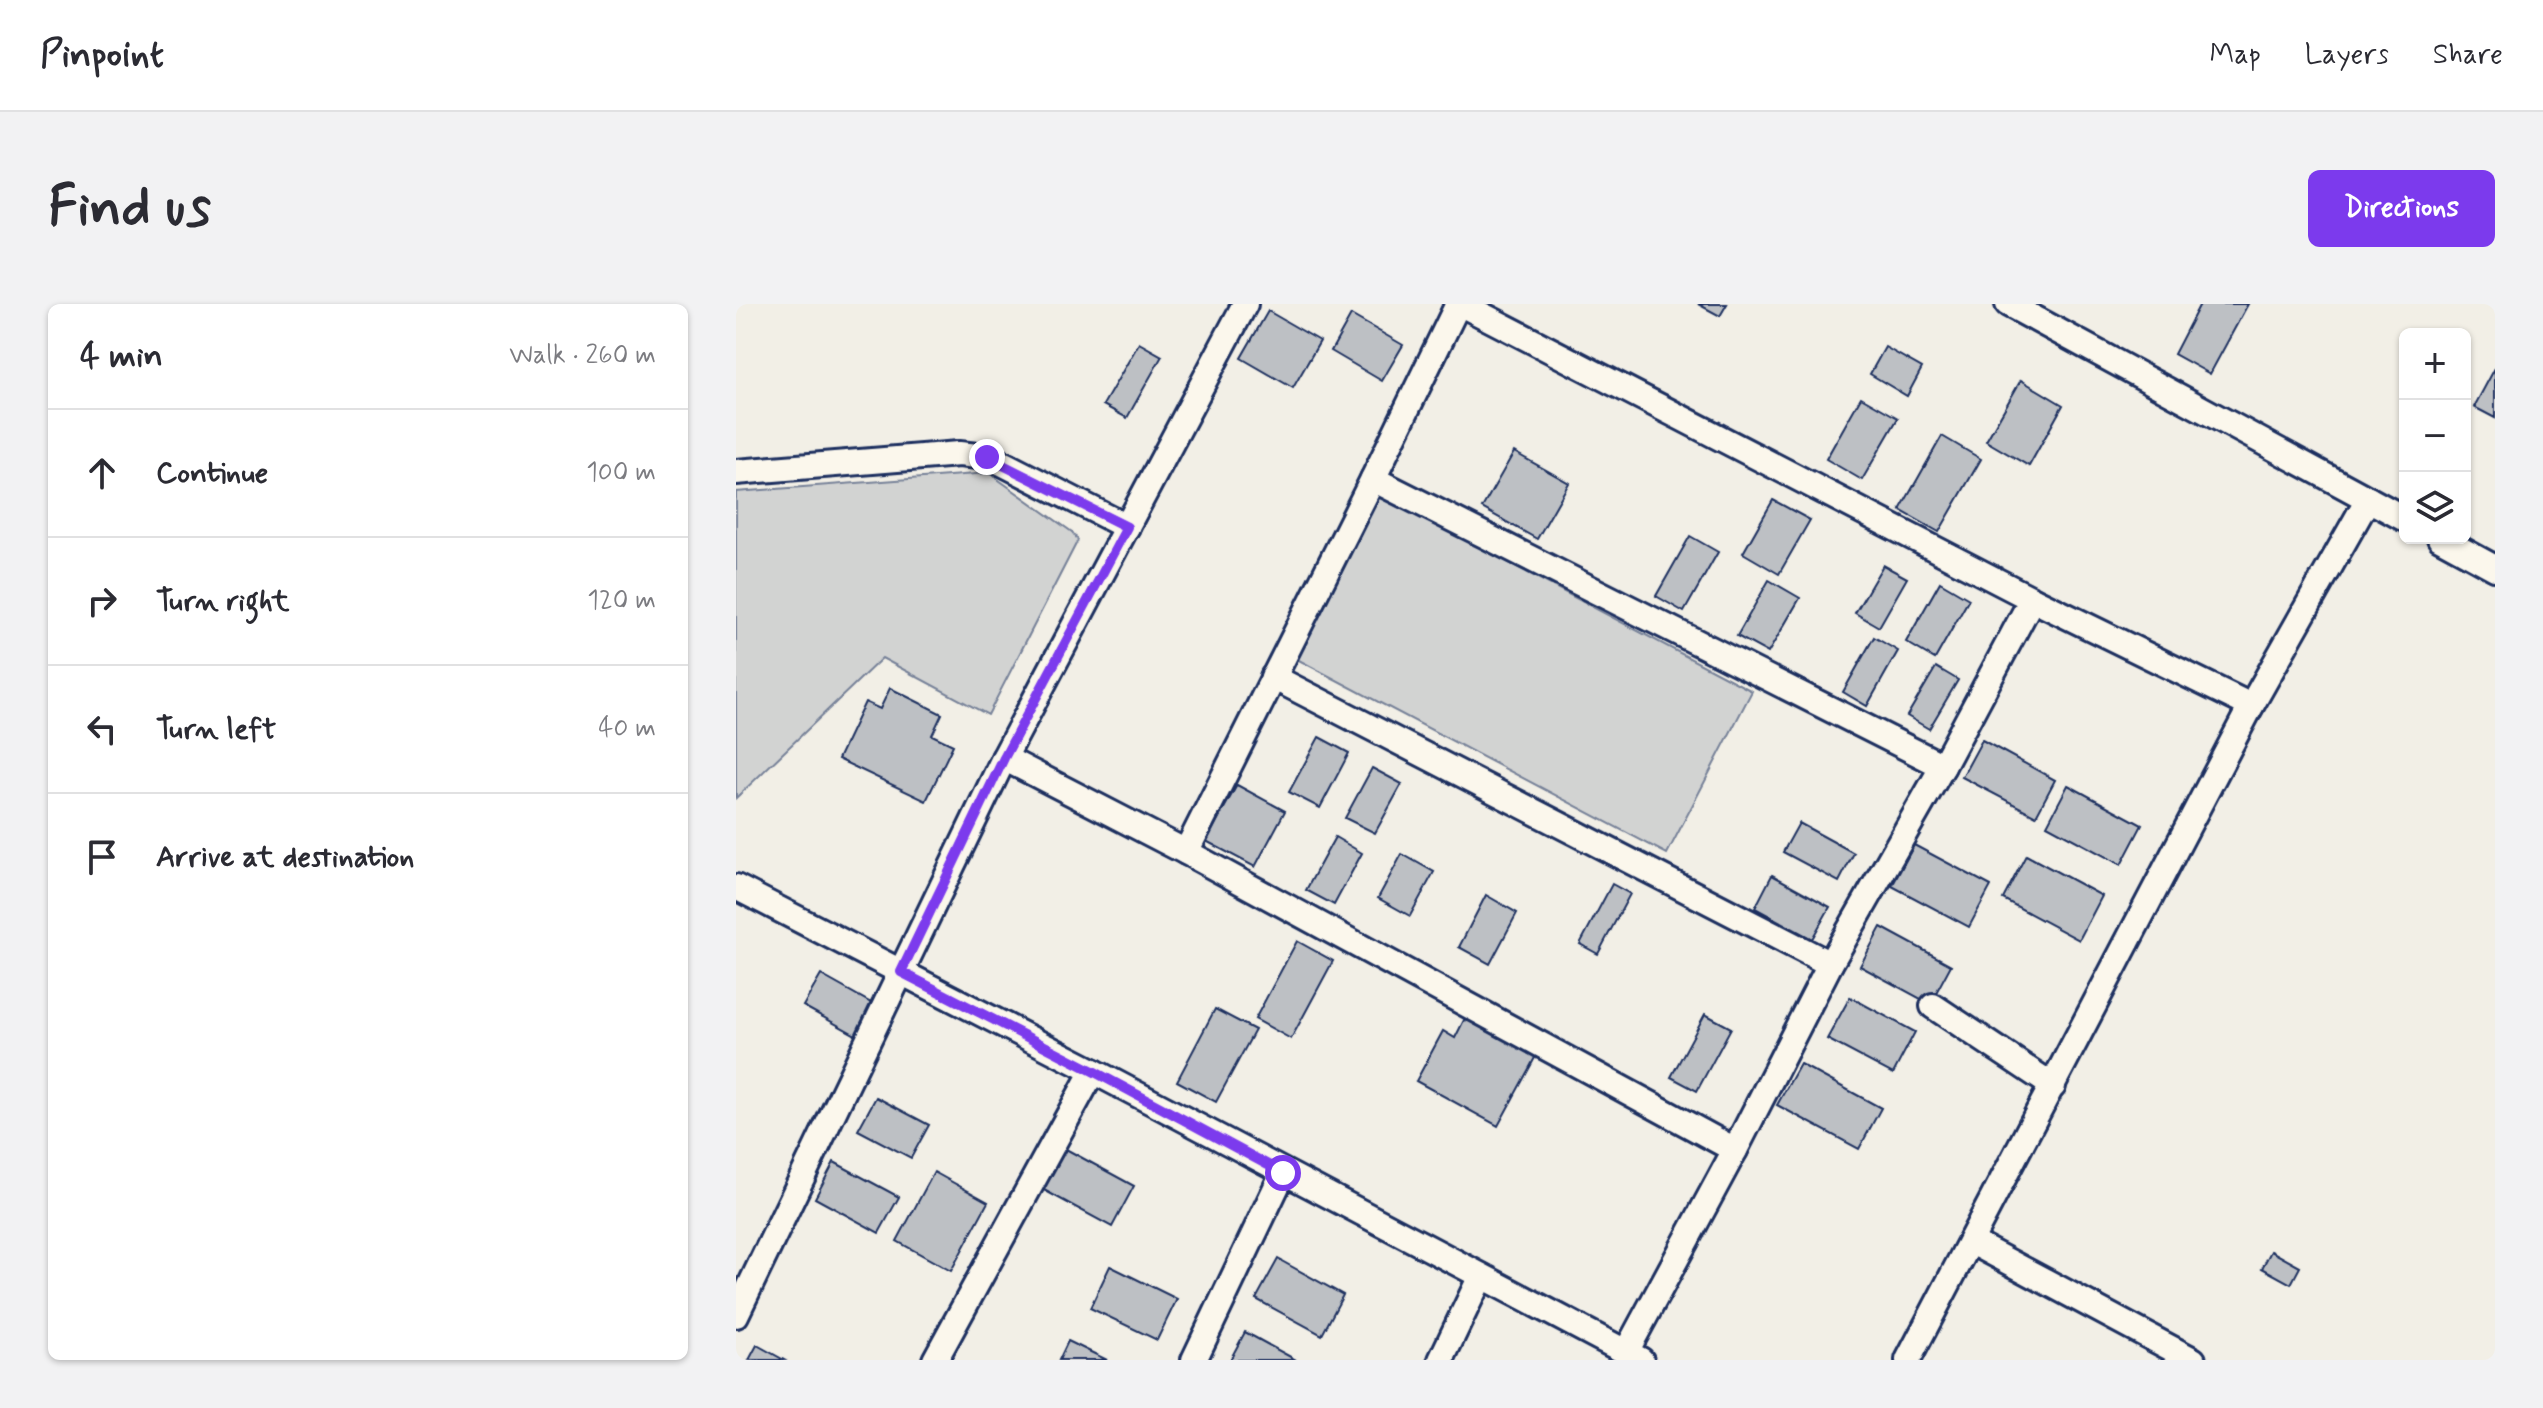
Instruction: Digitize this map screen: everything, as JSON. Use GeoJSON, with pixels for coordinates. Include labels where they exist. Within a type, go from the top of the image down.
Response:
{"type":"FeatureCollection","features":[{"type":"Feature","properties":{"kind":"street"},"geometry":{"type":"LineString","coordinates":[[736,1315],[1004,758],[1245,304]]}},
{"type":"Feature","properties":{"kind":"street"},"geometry":{"type":"LineString","coordinates":[[1186,852],[1460,304],[2032,599],[2251,706]]}},
{"type":"Feature","properties":{"kind":"street"},"geometry":{"type":"LineString","coordinates":[[2008,304],[2399,516]]}},
{"type":"Feature","properties":{"kind":"street"},"geometry":{"type":"LineString","coordinates":[[736,472],[959,454],[987,457],[1127,527]]}},
{"type":"Feature","properties":{"kind":"street"},"geometry":{"type":"LineString","coordinates":[[1373,479],[1943,766]]}},
{"type":"Feature","properties":{"kind":"street"},"geometry":{"type":"LineString","coordinates":[[1908,1360],[2251,706],[2368,499]]}},
{"type":"Feature","properties":{"kind":"street"},"geometry":{"type":"LineString","coordinates":[[2451,544],[2495,568]]}},
{"type":"Feature","properties":{"kind":"street"},"geometry":{"type":"LineString","coordinates":[[739,896],[901,972],[1634,1356],[1830,964],[1943,766],[2032,599]]}},
{"type":"Feature","properties":{"kind":"street"},"geometry":{"type":"LineString","coordinates":[[1273,677],[1830,964]]}},
{"type":"Feature","properties":{"kind":"street"},"geometry":{"type":"LineString","coordinates":[[1004,758],[1186,852],[1735,1150]]}},
{"type":"Feature","properties":{"kind":"street"},"geometry":{"type":"LineString","coordinates":[[1933,1006],[2053,1086]]}},
{"type":"Feature","properties":{"kind":"street"},"geometry":{"type":"LineString","coordinates":[[935,1360],[1093,1071]]}},
{"type":"Feature","properties":{"kind":"street"},"geometry":{"type":"LineString","coordinates":[[1194,1360],[1283,1173]]}},
{"type":"Feature","properties":{"kind":"street"},"geometry":{"type":"LineString","coordinates":[[1972,1242],[2152,1351],[2193,1360]]}},
{"type":"Feature","properties":{"kind":"street"},"geometry":{"type":"LineString","coordinates":[[1441,1360],[1481,1276]]}},
{"type":"Feature","properties":{"kind":"shaded area"},"geometry":{"type":"Polygon","coordinates":[[[989,473],[1072,532],[1078,540],[988,715],[882,658],[736,798],[736,492],[989,473]]]}},
{"type":"Feature","properties":{"kind":"shaded area"},"geometry":{"type":"Polygon","coordinates":[[[1378,494],[1752,691],[1667,854],[1293,657],[1378,494]]]}},
{"type":"Feature","properties":{"kind":"building"},"geometry":{"type":"Polygon","coordinates":[[[1698,304],[1727,304],[1720,316],[1698,304]]]}},
{"type":"Feature","properties":{"kind":"building"},"geometry":{"type":"Polygon","coordinates":[[[2200,304],[2248,304],[2210,374],[2174,354],[2200,304]]]}},
{"type":"Feature","properties":{"kind":"building"},"geometry":{"type":"Polygon","coordinates":[[[1268,311],[1320,341],[1293,388],[1241,358],[1268,311]]]}},
{"type":"Feature","properties":{"kind":"building"},"geometry":{"type":"Polygon","coordinates":[[[1351,315],[1403,345],[1382,381],[1331,351],[1351,315]]]}},
{"type":"Feature","properties":{"kind":"building"},"geometry":{"type":"Polygon","coordinates":[[[1139,343],[1162,356],[1127,418],[1103,405],[1139,343]]]}},
{"type":"Feature","properties":{"kind":"building"},"geometry":{"type":"Polygon","coordinates":[[[1885,347],[1922,368],[1907,396],[1870,374],[1885,347]]]}},
{"type":"Feature","properties":{"kind":"building"},"geometry":{"type":"Polygon","coordinates":[[[2495,368],[2495,418],[2474,407],[2495,368]]]}},
{"type":"Feature","properties":{"kind":"building"},"geometry":{"type":"Polygon","coordinates":[[[2021,380],[2063,405],[2029,466],[1986,441],[2021,380]]]}},
{"type":"Feature","properties":{"kind":"building"},"geometry":{"type":"Polygon","coordinates":[[[1861,397],[1898,418],[1862,480],[1826,459],[1861,397]]]}},
{"type":"Feature","properties":{"kind":"building"},"geometry":{"type":"Polygon","coordinates":[[[1942,436],[1981,459],[1939,532],[1900,510],[1942,436]]]}},
{"type":"Feature","properties":{"kind":"building"},"geometry":{"type":"Polygon","coordinates":[[[1514,452],[1569,483],[1537,539],[1482,508],[1514,452]]]}},
{"type":"Feature","properties":{"kind":"building"},"geometry":{"type":"Polygon","coordinates":[[[1773,500],[1810,520],[1779,574],[1743,553],[1773,500]]]}},
{"type":"Feature","properties":{"kind":"building"},"geometry":{"type":"Polygon","coordinates":[[[1690,536],[1718,552],[1684,612],[1656,596],[1690,536]]]}},
{"type":"Feature","properties":{"kind":"building"},"geometry":{"type":"Polygon","coordinates":[[[1883,565],[1907,578],[1879,627],[1855,613],[1883,565]]]}},
{"type":"Feature","properties":{"kind":"building"},"geometry":{"type":"Polygon","coordinates":[[[1769,580],[1800,598],[1768,653],[1737,636],[1769,580]]]}},
{"type":"Feature","properties":{"kind":"building"},"geometry":{"type":"Polygon","coordinates":[[[1940,582],[1969,599],[1935,659],[1906,642],[1940,582]]]}},
{"type":"Feature","properties":{"kind":"building"},"geometry":{"type":"Polygon","coordinates":[[[1874,637],[1898,651],[1867,706],[1843,692],[1874,637]]]}},
{"type":"Feature","properties":{"kind":"building"},"geometry":{"type":"Polygon","coordinates":[[[1936,667],[1958,680],[1929,729],[1907,716],[1936,667]]]}},
{"type":"Feature","properties":{"kind":"building"},"geometry":{"type":"Polygon","coordinates":[[[890,688],[942,714],[932,735],[953,745],[926,801],[838,759],[865,702],[880,709],[890,688]]]}},
{"type":"Feature","properties":{"kind":"building"},"geometry":{"type":"Polygon","coordinates":[[[1319,737],[1349,753],[1320,808],[1289,792],[1319,737]]]}},
{"type":"Feature","properties":{"kind":"building"},"geometry":{"type":"Polygon","coordinates":[[[1982,740],[2055,780],[2036,816],[1962,777],[1982,740]]]}},
{"type":"Feature","properties":{"kind":"building"},"geometry":{"type":"Polygon","coordinates":[[[1372,768],[1402,784],[1375,833],[1345,818],[1372,768]]]}},
{"type":"Feature","properties":{"kind":"building"},"geometry":{"type":"Polygon","coordinates":[[[1237,785],[1285,811],[1255,867],[1206,841],[1237,785]]]}},
{"type":"Feature","properties":{"kind":"building"},"geometry":{"type":"Polygon","coordinates":[[[2068,785],[2142,825],[2121,865],[2047,825],[2068,785]]]}},
{"type":"Feature","properties":{"kind":"building"},"geometry":{"type":"Polygon","coordinates":[[[1799,823],[1854,853],[1839,882],[1783,852],[1799,823]]]}},
{"type":"Feature","properties":{"kind":"building"},"geometry":{"type":"Polygon","coordinates":[[[1335,837],[1362,853],[1334,905],[1306,890],[1335,837]]]}},
{"type":"Feature","properties":{"kind":"building"},"geometry":{"type":"Polygon","coordinates":[[[1914,845],[1991,886],[1969,927],[1892,886],[1914,845]]]}},
{"type":"Feature","properties":{"kind":"building"},"geometry":{"type":"Polygon","coordinates":[[[1402,854],[1434,872],[1410,916],[1378,898],[1402,854]]]}},
{"type":"Feature","properties":{"kind":"building"},"geometry":{"type":"Polygon","coordinates":[[[2026,855],[2102,896],[2079,940],[2003,899],[2026,855]]]}},
{"type":"Feature","properties":{"kind":"building"},"geometry":{"type":"Polygon","coordinates":[[[1772,875],[1830,907],[1812,939],[1755,908],[1772,875]]]}},
{"type":"Feature","properties":{"kind":"building"},"geometry":{"type":"Polygon","coordinates":[[[1612,884],[1630,894],[1598,954],[1580,944],[1612,884]]]}},
{"type":"Feature","properties":{"kind":"building"},"geometry":{"type":"Polygon","coordinates":[[[1486,895],[1517,913],[1490,964],[1459,947],[1486,895]]]}},
{"type":"Feature","properties":{"kind":"building"},"geometry":{"type":"Polygon","coordinates":[[[1881,927],[1951,965],[1930,1004],[1860,966],[1881,927]]]}},
{"type":"Feature","properties":{"kind":"building"},"geometry":{"type":"Polygon","coordinates":[[[1297,941],[1333,961],[1291,1039],[1255,1019],[1297,941]]]}},
{"type":"Feature","properties":{"kind":"building"},"geometry":{"type":"Polygon","coordinates":[[[821,975],[878,1007],[861,1038],[803,1006],[821,975]]]}},
{"type":"Feature","properties":{"kind":"building"},"geometry":{"type":"Polygon","coordinates":[[[1850,997],[1915,1032],[1893,1074],[1827,1039],[1850,997]]]}},
{"type":"Feature","properties":{"kind":"building"},"geometry":{"type":"Polygon","coordinates":[[[1215,1009],[1255,1030],[1216,1102],[1177,1081],[1215,1009]]]}},
{"type":"Feature","properties":{"kind":"building"},"geometry":{"type":"Polygon","coordinates":[[[1705,1014],[1731,1028],[1697,1091],[1671,1077],[1705,1014]]]}},
{"type":"Feature","properties":{"kind":"building"},"geometry":{"type":"Polygon","coordinates":[[[1466,1016],[1537,1054],[1498,1126],[1416,1081],[1443,1031],[1455,1038],[1466,1016]]]}},
{"type":"Feature","properties":{"kind":"building"},"geometry":{"type":"Polygon","coordinates":[[[1800,1064],[1881,1108],[1859,1149],[1777,1105],[1800,1064]]]}},
{"type":"Feature","properties":{"kind":"building"},"geometry":{"type":"Polygon","coordinates":[[[876,1097],[929,1125],[911,1158],[858,1130],[876,1097]]]}},
{"type":"Feature","properties":{"kind":"building"},"geometry":{"type":"Polygon","coordinates":[[[1064,1148],[1134,1186],[1112,1227],[1042,1189],[1064,1148]]]}},
{"type":"Feature","properties":{"kind":"building"},"geometry":{"type":"Polygon","coordinates":[[[834,1162],[899,1197],[879,1233],[815,1198],[834,1162]]]}},
{"type":"Feature","properties":{"kind":"building"},"geometry":{"type":"Polygon","coordinates":[[[934,1172],[988,1202],[951,1271],[897,1241],[934,1172]]]}},
{"type":"Feature","properties":{"kind":"building"},"geometry":{"type":"Polygon","coordinates":[[[2271,1251],[2300,1267],[2291,1284],[2262,1268],[2271,1251]]]}},
{"type":"Feature","properties":{"kind":"building"},"geometry":{"type":"Polygon","coordinates":[[[1278,1259],[1343,1295],[1322,1335],[1256,1299],[1278,1259]]]}},
{"type":"Feature","properties":{"kind":"building"},"geometry":{"type":"Polygon","coordinates":[[[1110,1266],[1177,1299],[1157,1340],[1090,1308],[1110,1266]]]}},
{"type":"Feature","properties":{"kind":"building"},"geometry":{"type":"Polygon","coordinates":[[[1245,1332],[1296,1360],[1230,1360],[1245,1332]]]}},
{"type":"Feature","properties":{"kind":"building"},"geometry":{"type":"Polygon","coordinates":[[[1068,1341],[1107,1360],[1059,1360],[1068,1341]]]}},
{"type":"Feature","properties":{"kind":"building"},"geometry":{"type":"Polygon","coordinates":[[[757,1345],[784,1360],[749,1360],[757,1345]]]}},
{"type":"Feature","properties":{"kind":"route"},"geometry":{"type":"LineString","coordinates":[[987,457],[1127,527],[1004,758],[901,972],[1283,1173]]}}]}
